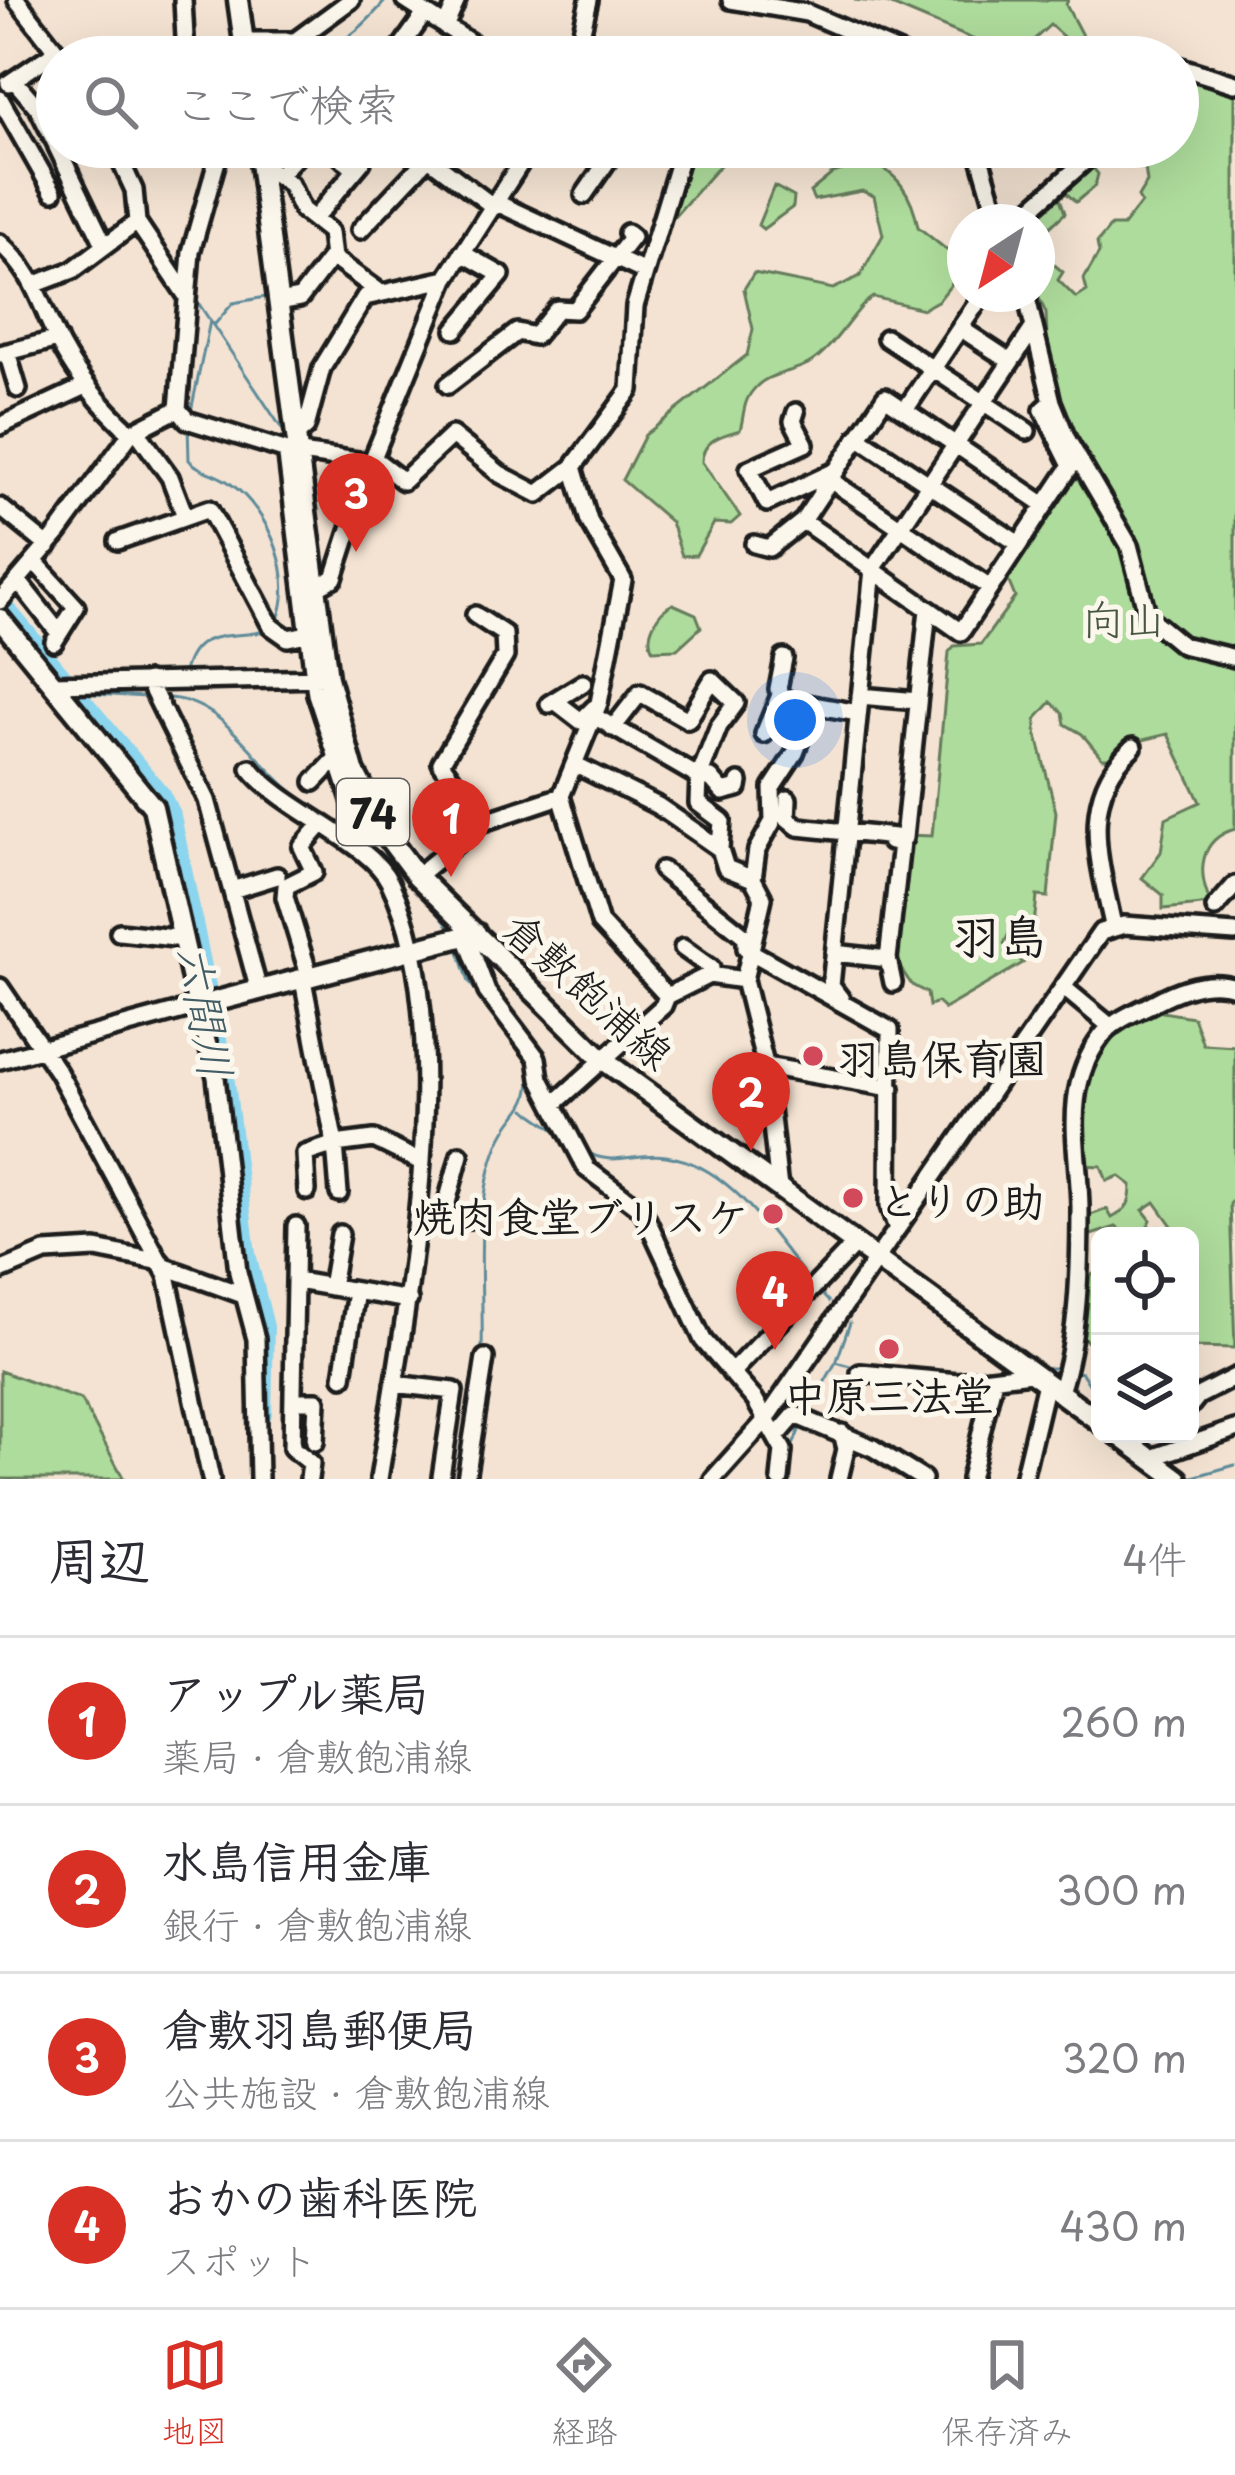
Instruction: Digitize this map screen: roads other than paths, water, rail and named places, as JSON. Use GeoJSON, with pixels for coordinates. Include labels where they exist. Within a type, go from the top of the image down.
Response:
{"type":"FeatureCollection","features":[{"type":"Feature","properties":{"kind":"main road"},"geometry":{"type":"LineString","coordinates":[[238,0],[240,36]]}},
{"type":"Feature","properties":{"kind":"main road","name":"倉敷飽浦線"},"geometry":{"type":"LineString","coordinates":[[261,168],[295,452],[317,587],[316,632],[344,822],[417,876],[463,939],[602,1059],[1091,1415]]}},
{"type":"Feature","properties":{"kind":"main road"},"geometry":{"type":"LineString","coordinates":[[5,596],[153,807],[205,1005],[463,939]]}},
{"type":"Feature","properties":{"kind":"main road"},"geometry":{"type":"LineString","coordinates":[[1135,1443],[1178,1479]]}},
{"type":"Feature","properties":{"kind":"street"},"geometry":{"type":"LineString","coordinates":[[17,0],[45,36]]}},
{"type":"Feature","properties":{"kind":"street"},"geometry":{"type":"LineString","coordinates":[[183,0],[185,36]]}},
{"type":"Feature","properties":{"kind":"street"},"geometry":{"type":"LineString","coordinates":[[302,36],[351,0]]}},
{"type":"Feature","properties":{"kind":"street"},"geometry":{"type":"LineString","coordinates":[[405,0],[459,36]]}},
{"type":"Feature","properties":{"kind":"street"},"geometry":{"type":"LineString","coordinates":[[445,27],[457,0]]}},
{"type":"Feature","properties":{"kind":"street"},"geometry":{"type":"LineString","coordinates":[[581,36],[589,0]]}},
{"type":"Feature","properties":{"kind":"street"},"geometry":{"type":"LineString","coordinates":[[731,0],[807,13],[860,36]]}},
{"type":"Feature","properties":{"kind":"street"},"geometry":{"type":"LineString","coordinates":[[409,36],[423,16]]}},
{"type":"Feature","properties":{"kind":"street"},"geometry":{"type":"LineString","coordinates":[[5,90],[36,69]]}},
{"type":"Feature","properties":{"kind":"street"},"geometry":{"type":"LineString","coordinates":[[1199,73],[1235,84]]}},
{"type":"Feature","properties":{"kind":"street"},"geometry":{"type":"LineString","coordinates":[[5,90],[36,107]]}},
{"type":"Feature","properties":{"kind":"street"},"geometry":{"type":"LineString","coordinates":[[5,90],[36,157]]}},
{"type":"Feature","properties":{"kind":"street"},"geometry":{"type":"LineString","coordinates":[[41,168],[52,192]]}},
{"type":"Feature","properties":{"kind":"street"},"geometry":{"type":"LineString","coordinates":[[67,168],[104,244]]}},
{"type":"Feature","properties":{"kind":"street"},"geometry":{"type":"LineString","coordinates":[[124,168],[134,190],[136,222],[186,295]]}},
{"type":"Feature","properties":{"kind":"street"},"geometry":{"type":"LineString","coordinates":[[185,417],[191,252],[215,168]]}},
{"type":"Feature","properties":{"kind":"street"},"geometry":{"type":"LineString","coordinates":[[273,168],[330,232],[332,256],[300,298],[278,302]]}},
{"type":"Feature","properties":{"kind":"street"},"geometry":{"type":"LineString","coordinates":[[280,175],[286,168]]}},
{"type":"Feature","properties":{"kind":"street"},"geometry":{"type":"LineString","coordinates":[[314,218],[357,168]]}},
{"type":"Feature","properties":{"kind":"street"},"geometry":{"type":"LineString","coordinates":[[359,230],[409,168]]}},
{"type":"Feature","properties":{"kind":"street"},"geometry":{"type":"LineString","coordinates":[[442,168],[495,205],[645,272]]}},
{"type":"Feature","properties":{"kind":"street"},"geometry":{"type":"LineString","coordinates":[[317,587],[334,578],[373,461],[446,279],[518,168]]}},
{"type":"Feature","properties":{"kind":"street"},"geometry":{"type":"LineString","coordinates":[[584,195],[603,168]]}},
{"type":"Feature","properties":{"kind":"street"},"geometry":{"type":"LineString","coordinates":[[35,562],[76,607],[56,638],[5,596],[134,431],[185,417],[295,452],[373,461],[404,481],[452,435],[500,474],[538,494],[573,466],[630,390],[635,306],[674,168]]}},
{"type":"Feature","properties":{"kind":"street"},"geometry":{"type":"LineString","coordinates":[[983,168],[994,204]]}},
{"type":"Feature","properties":{"kind":"street"},"geometry":{"type":"LineString","coordinates":[[1036,204],[1077,168]]}},
{"type":"Feature","properties":{"kind":"street"},"geometry":{"type":"LineString","coordinates":[[36,284],[74,270],[136,222]]}},
{"type":"Feature","properties":{"kind":"street"},"geometry":{"type":"LineString","coordinates":[[448,385],[517,332],[535,337],[557,309],[575,310],[632,237],[627,233]]}},
{"type":"Feature","properties":{"kind":"street"},"geometry":{"type":"LineString","coordinates":[[0,243],[36,284],[58,340],[86,386],[134,431],[170,477],[184,516]]}},
{"type":"Feature","properties":{"kind":"street"},"geometry":{"type":"LineString","coordinates":[[455,330],[501,274],[462,254]]}},
{"type":"Feature","properties":{"kind":"street"},"geometry":{"type":"LineString","coordinates":[[332,256],[377,290]]}},
{"type":"Feature","properties":{"kind":"street"},"geometry":{"type":"LineString","coordinates":[[118,542],[208,509],[272,628],[288,638],[316,632],[295,452],[309,404],[334,346],[365,297],[377,290],[446,279]]}},
{"type":"Feature","properties":{"kind":"street"},"geometry":{"type":"LineString","coordinates":[[905,410],[971,312]]}},
{"type":"Feature","properties":{"kind":"street"},"geometry":{"type":"LineString","coordinates":[[1031,312],[1052,402],[1067,440],[1129,545],[1142,603],[1155,627],[1182,645],[1235,658]]}},
{"type":"Feature","properties":{"kind":"street"},"geometry":{"type":"LineString","coordinates":[[841,999],[831,986],[873,569],[1034,327]]}},
{"type":"Feature","properties":{"kind":"street"},"geometry":{"type":"LineString","coordinates":[[960,328],[1010,361]]}},
{"type":"Feature","properties":{"kind":"street"},"geometry":{"type":"LineString","coordinates":[[886,338],[1027,431]]}},
{"type":"Feature","properties":{"kind":"street"},"geometry":{"type":"LineString","coordinates":[[18,389],[3,353],[58,340]]}},
{"type":"Feature","properties":{"kind":"street"},"geometry":{"type":"LineString","coordinates":[[0,426],[86,386]]}},
{"type":"Feature","properties":{"kind":"street"},"geometry":{"type":"LineString","coordinates":[[754,544],[769,548],[803,521],[885,397],[1045,505]]}},
{"type":"Feature","properties":{"kind":"street"},"geometry":{"type":"LineString","coordinates":[[803,521],[961,632],[1071,466],[1043,410],[1052,402]]}},
{"type":"Feature","properties":{"kind":"street"},"geometry":{"type":"LineString","coordinates":[[796,412],[793,421],[805,444],[749,470],[767,503],[834,475]]}},
{"type":"Feature","properties":{"kind":"street"},"geometry":{"type":"LineString","coordinates":[[858,437],[1019,544]]}},
{"type":"Feature","properties":{"kind":"street"},"geometry":{"type":"LineString","coordinates":[[573,466],[589,521],[623,580],[597,710],[561,796],[599,923],[667,996]]}},
{"type":"Feature","properties":{"kind":"street"},"geometry":{"type":"LineString","coordinates":[[834,475],[990,587]]}},
{"type":"Feature","properties":{"kind":"street"},"geometry":{"type":"LineString","coordinates":[[0,502],[48,546]]}},
{"type":"Feature","properties":{"kind":"street"},"geometry":{"type":"LineString","coordinates":[[846,835],[904,838],[928,609]]}},
{"type":"Feature","properties":{"kind":"street"},"geometry":{"type":"LineString","coordinates":[[475,615],[504,634],[505,656],[441,763],[483,822]]}},
{"type":"Feature","properties":{"kind":"street"},"geometry":{"type":"LineString","coordinates":[[764,734],[773,700],[780,695],[784,658]]}},
{"type":"Feature","properties":{"kind":"street"},"geometry":{"type":"LineString","coordinates":[[62,683],[152,691],[322,678],[344,822]]}},
{"type":"Feature","properties":{"kind":"street"},"geometry":{"type":"LineString","coordinates":[[613,728],[640,693],[688,719],[712,680],[736,703],[719,727],[698,777],[698,803],[722,821],[720,849],[726,868],[752,879],[763,898],[744,980],[765,1066],[779,1188]]}},
{"type":"Feature","properties":{"kind":"street"},"geometry":{"type":"LineString","coordinates":[[583,683],[550,703],[581,721],[597,710]]}},
{"type":"Feature","properties":{"kind":"street"},"geometry":{"type":"LineString","coordinates":[[152,691],[207,800],[259,991]]}},
{"type":"Feature","properties":{"kind":"street"},"geometry":{"type":"LineString","coordinates":[[780,695],[790,704],[813,707],[918,701]]}},
{"type":"Feature","properties":{"kind":"street"},"geometry":{"type":"LineString","coordinates":[[752,879],[757,850],[772,821],[772,788],[795,753],[813,707]]}},
{"type":"Feature","properties":{"kind":"street"},"geometry":{"type":"LineString","coordinates":[[597,710],[613,728],[698,777],[711,778],[723,792],[738,788],[739,782]]}},
{"type":"Feature","properties":{"kind":"street"},"geometry":{"type":"LineString","coordinates":[[1113,926],[1096,812],[1103,780],[1133,747]]}},
{"type":"Feature","properties":{"kind":"street"},"geometry":{"type":"LineString","coordinates":[[314,782],[335,760]]}},
{"type":"Feature","properties":{"kind":"street"},"geometry":{"type":"LineString","coordinates":[[574,764],[658,806],[720,849]]}},
{"type":"Feature","properties":{"kind":"street"},"geometry":{"type":"LineString","coordinates":[[250,768],[262,785],[344,822],[388,878],[422,996],[421,1162],[427,1215]]}},
{"type":"Feature","properties":{"kind":"street"},"geometry":{"type":"LineString","coordinates":[[417,876],[483,822],[561,796]]}},
{"type":"Feature","properties":{"kind":"street"},"geometry":{"type":"LineString","coordinates":[[788,799],[787,818],[798,827],[901,843],[888,959],[894,968],[893,983]]}},
{"type":"Feature","properties":{"kind":"street"},"geometry":{"type":"LineString","coordinates":[[339,1192],[306,979],[285,897],[286,886],[314,872],[302,847],[344,822]]}},
{"type":"Feature","properties":{"kind":"street"},"geometry":{"type":"LineString","coordinates":[[662,870],[746,937],[746,948],[753,953],[890,1030],[890,1206],[897,1229]]}},
{"type":"Feature","properties":{"kind":"street"},"geometry":{"type":"LineString","coordinates":[[232,890],[278,876]]}},
{"type":"Feature","properties":{"kind":"street"},"geometry":{"type":"LineString","coordinates":[[1215,908],[1235,885]]}},
{"type":"Feature","properties":{"kind":"street"},"geometry":{"type":"LineString","coordinates":[[713,1479],[765,1421],[1096,938],[1113,926],[1235,933]]}},
{"type":"Feature","properties":{"kind":"street"},"geometry":{"type":"LineString","coordinates":[[119,932],[184,939]]}},
{"type":"Feature","properties":{"kind":"street"},"geometry":{"type":"LineString","coordinates":[[463,939],[487,992],[537,1058],[540,1079],[587,1169],[643,1210],[679,1297],[703,1340],[783,1450],[781,1479]]}},
{"type":"Feature","properties":{"kind":"street"},"geometry":{"type":"LineString","coordinates":[[683,948],[711,968],[711,975]]}},
{"type":"Feature","properties":{"kind":"street"},"geometry":{"type":"LineString","coordinates":[[834,953],[888,959]]}},
{"type":"Feature","properties":{"kind":"street"},"geometry":{"type":"LineString","coordinates":[[554,1104],[662,1006],[667,996],[711,975],[744,980]]}},
{"type":"Feature","properties":{"kind":"street"},"geometry":{"type":"LineString","coordinates":[[860,1373],[958,1382],[1045,1382],[1065,1370],[1076,1308],[1080,1207],[1072,1125],[1087,1062],[1110,1026],[1174,992],[1215,983],[1235,987]]}},
{"type":"Feature","properties":{"kind":"street"},"geometry":{"type":"LineString","coordinates":[[0,987],[43,1048],[168,1267],[212,1479]]}},
{"type":"Feature","properties":{"kind":"street"},"geometry":{"type":"LineString","coordinates":[[1064,987],[1110,1026]]}},
{"type":"Feature","properties":{"kind":"street"},"geometry":{"type":"LineString","coordinates":[[0,1060],[205,1005],[243,1295],[258,1358],[259,1479]]}},
{"type":"Feature","properties":{"kind":"street"},"geometry":{"type":"LineString","coordinates":[[765,1066],[891,1088]]}},
{"type":"Feature","properties":{"kind":"street"},"geometry":{"type":"LineString","coordinates":[[307,1191],[305,1154],[335,1144],[374,1138],[421,1162]]}},
{"type":"Feature","properties":{"kind":"street"},"geometry":{"type":"LineString","coordinates":[[379,1479],[427,1215],[460,1155]]}},
{"type":"Feature","properties":{"kind":"street"},"geometry":{"type":"LineString","coordinates":[[427,1215],[470,1219]]}},
{"type":"Feature","properties":{"kind":"street"},"geometry":{"type":"LineString","coordinates":[[296,1226],[292,1448],[311,1463],[309,1479]]}},
{"type":"Feature","properties":{"kind":"street"},"geometry":{"type":"LineString","coordinates":[[331,1287],[340,1234]]}},
{"type":"Feature","properties":{"kind":"street"},"geometry":{"type":"LineString","coordinates":[[731,1373],[855,1244]]}},
{"type":"Feature","properties":{"kind":"street"},"geometry":{"type":"LineString","coordinates":[[0,1271],[44,1252],[96,1249],[168,1267],[243,1295]]}},
{"type":"Feature","properties":{"kind":"street"},"geometry":{"type":"LineString","coordinates":[[297,1281],[409,1300]]}},
{"type":"Feature","properties":{"kind":"street"},"geometry":{"type":"LineString","coordinates":[[343,1377],[356,1291]]}},
{"type":"Feature","properties":{"kind":"street"},"geometry":{"type":"LineString","coordinates":[[466,1479],[485,1358]]}},
{"type":"Feature","properties":{"kind":"street"},"geometry":{"type":"LineString","coordinates":[[1199,1396],[1235,1378]]}},
{"type":"Feature","properties":{"kind":"street"},"geometry":{"type":"LineString","coordinates":[[970,1479],[994,1379]]}},
{"type":"Feature","properties":{"kind":"street"},"geometry":{"type":"LineString","coordinates":[[1023,1479],[1045,1382]]}},
{"type":"Feature","properties":{"kind":"street"},"geometry":{"type":"LineString","coordinates":[[398,1384],[462,1392],[441,1477]]}},
{"type":"Feature","properties":{"kind":"street"},"geometry":{"type":"LineString","coordinates":[[295,1400],[317,1401],[315,1442]]}},
{"type":"Feature","properties":{"kind":"street"},"geometry":{"type":"LineString","coordinates":[[776,1437],[795,1415],[842,1433],[898,1472],[923,1479]]}},
{"type":"Feature","properties":{"kind":"street"},"geometry":{"type":"LineString","coordinates":[[1150,1459],[1235,1429]]}},
{"type":"Feature","properties":{"kind":"street"},"geometry":{"type":"LineString","coordinates":[[839,1479],[846,1449],[842,1433]]}},
{"type":"Feature","properties":{"kind":"waterway"},"geometry":{"type":"LineString","coordinates":[[348,36],[386,0]]}},
{"type":"Feature","properties":{"kind":"waterway"},"geometry":{"type":"LineString","coordinates":[[380,284],[412,279]]}},
{"type":"Feature","properties":{"kind":"waterway"},"geometry":{"type":"LineString","coordinates":[[215,324],[233,303],[271,296]]}},
{"type":"Feature","properties":{"kind":"waterway"},"geometry":{"type":"LineString","coordinates":[[197,301],[288,438]]}},
{"type":"Feature","properties":{"kind":"waterway"},"geometry":{"type":"LineString","coordinates":[[190,416],[210,321]]}},
{"type":"Feature","properties":{"kind":"waterway"},"geometry":{"type":"LineString","coordinates":[[188,425],[189,460],[245,496],[268,528],[284,587],[276,623]]}},
{"type":"Feature","properties":{"kind":"waterway","name":"六間川"},"geometry":{"type":"LineString","coordinates":[[0,601],[161,794],[172,816],[225,1074],[247,1254],[265,1327],[263,1414]]}},
{"type":"Feature","properties":{"kind":"waterway"},"geometry":{"type":"LineString","coordinates":[[184,672],[197,647],[207,641],[269,630]]}},
{"type":"Feature","properties":{"kind":"waterway"},"geometry":{"type":"LineString","coordinates":[[76,693],[146,697]]}},
{"type":"Feature","properties":{"kind":"waterway"},"geometry":{"type":"LineString","coordinates":[[161,698],[200,706],[217,717],[288,788],[402,871]]}},
{"type":"Feature","properties":{"kind":"waterway"},"geometry":{"type":"LineString","coordinates":[[371,823],[385,853]]}},
{"type":"Feature","properties":{"kind":"waterway"},"geometry":{"type":"LineString","coordinates":[[425,896],[452,931]]}},
{"type":"Feature","properties":{"kind":"waterway"},"geometry":{"type":"LineString","coordinates":[[457,945],[469,982],[491,1010]]}},
{"type":"Feature","properties":{"kind":"waterway"},"geometry":{"type":"LineString","coordinates":[[482,1351],[485,1194],[498,1145],[526,1101],[530,1060]]}},
{"type":"Feature","properties":{"kind":"waterway"},"geometry":{"type":"LineString","coordinates":[[525,1109],[561,1134]]}},
{"type":"Feature","properties":{"kind":"waterway"},"geometry":{"type":"LineString","coordinates":[[584,1150],[614,1159],[666,1156],[711,1173],[748,1205],[812,1283]]}},
{"type":"Feature","properties":{"kind":"waterway"},"geometry":{"type":"LineString","coordinates":[[144,1217],[169,1261]]}},
{"type":"Feature","properties":{"kind":"waterway"},"geometry":{"type":"LineString","coordinates":[[818,1290],[829,1302]]}},
{"type":"Feature","properties":{"kind":"waterway"},"geometry":{"type":"LineString","coordinates":[[837,1360],[850,1323]]}},
{"type":"Feature","properties":{"kind":"waterway"},"geometry":{"type":"LineString","coordinates":[[807,1413],[836,1362],[857,1368]]}},
{"type":"Feature","properties":{"kind":"waterway"},"geometry":{"type":"LineString","coordinates":[[1040,1368],[1060,1368]]}},
{"type":"Feature","properties":{"kind":"waterway"},"geometry":{"type":"LineString","coordinates":[[1075,1372],[1082,1373],[1091,1387]]}},
{"type":"Feature","properties":{"kind":"waterway"},"geometry":{"type":"LineString","coordinates":[[199,1387],[205,1419]]}},
{"type":"Feature","properties":{"kind":"waterway"},"geometry":{"type":"LineString","coordinates":[[790,1453],[802,1423]]}},
{"type":"Feature","properties":{"kind":"waterway"},"geometry":{"type":"LineString","coordinates":[[209,1434],[219,1479]]}},
{"type":"Feature","properties":{"kind":"waterway"},"geometry":{"type":"LineString","coordinates":[[1189,1478],[1235,1465]]}},
{"type":"Feature","properties":{"kind":"place","name":"倉敷羽島郵便局"},"geometry":{"type":"Point","coordinates":[356,552]}},
{"type":"Feature","properties":{"kind":"place","name":"アップル薬局"},"geometry":{"type":"Point","coordinates":[451,877]}},
{"type":"Feature","properties":{"kind":"place","name":"羽島保育園"},"geometry":{"type":"Point","coordinates":[813,1056]}},
{"type":"Feature","properties":{"kind":"place","name":"水島信用金庫"},"geometry":{"type":"Point","coordinates":[751,1151]}},
{"type":"Feature","properties":{"kind":"place","name":"とりの助"},"geometry":{"type":"Point","coordinates":[853,1198]}},
{"type":"Feature","properties":{"kind":"place","name":"焼肉食堂ブリスケ"},"geometry":{"type":"Point","coordinates":[773,1214]}},
{"type":"Feature","properties":{"kind":"place","name":"中原三法堂"},"geometry":{"type":"Point","coordinates":[889,1349]}},
{"type":"Feature","properties":{"kind":"place","name":"おかの歯科医院"},"geometry":{"type":"Point","coordinates":[775,1350]}},
{"type":"Feature","properties":{"kind":"district","name":"羽島"},"geometry":{"type":"Point","coordinates":[1000,934]}},
{"type":"Feature","properties":{"kind":"park label","name":"向山"},"geometry":{"type":"Point","coordinates":[1124,617]}}]}
